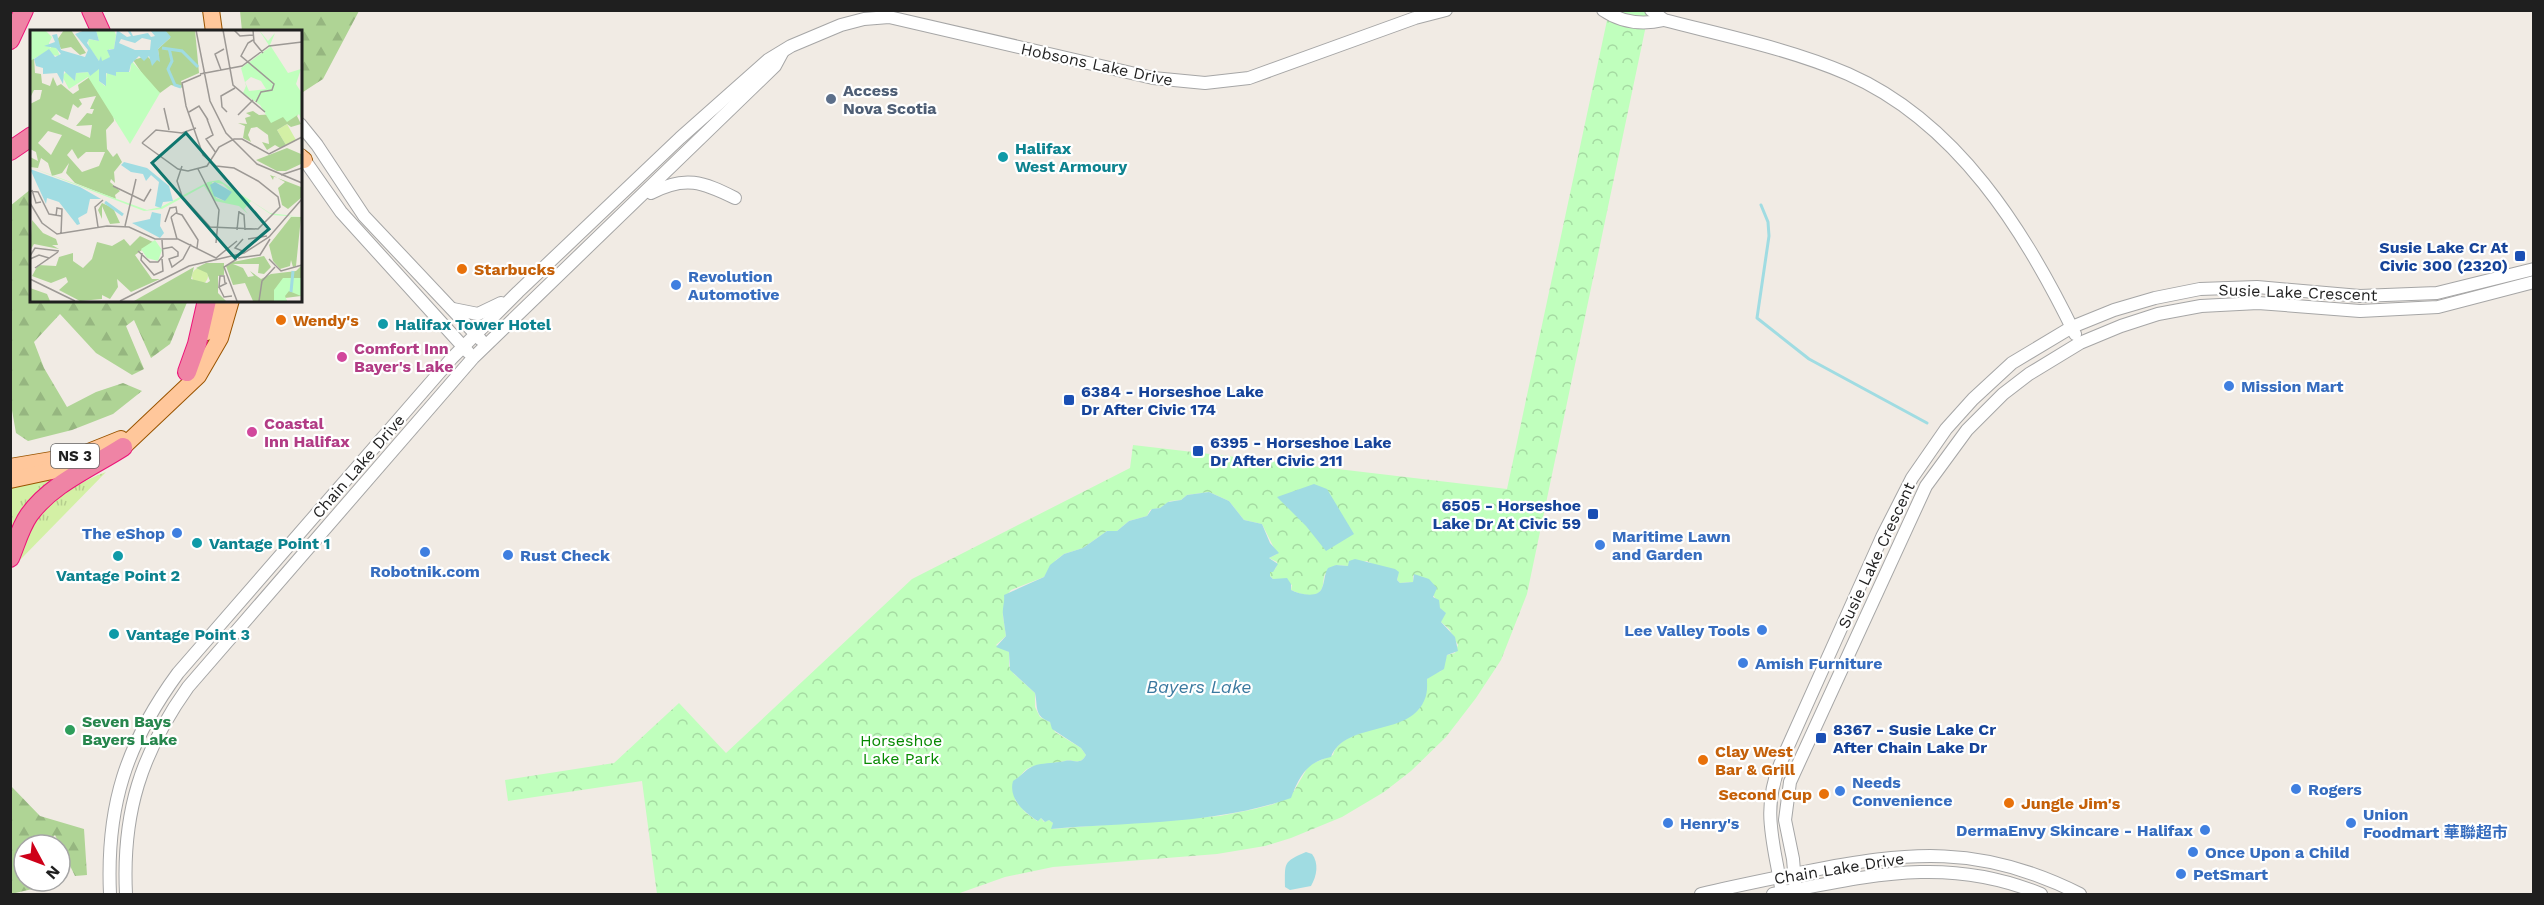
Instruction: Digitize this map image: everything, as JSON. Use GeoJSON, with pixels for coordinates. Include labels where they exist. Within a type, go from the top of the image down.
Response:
{"type":"FeatureCollection","features":[{"type":"Feature","properties":{"kind":"highway"},"geometry":{"type":"LineString","coordinates":[[10,40],[24,10]]}},
{"type":"Feature","properties":{"kind":"highway"},"geometry":{"type":"LineString","coordinates":[[91,10],[100,30]]}},
{"type":"Feature","properties":{"kind":"highway"},"geometry":{"type":"LineString","coordinates":[[10,151],[30,137]]}},
{"type":"Feature","properties":{"kind":"highway"},"geometry":{"type":"LineString","coordinates":[[187,372],[197,344],[207,302]]}},
{"type":"Feature","properties":{"kind":"highway"},"geometry":{"type":"LineString","coordinates":[[10,558],[20,531],[39,503],[82,471],[123,447]]}},
{"type":"Feature","properties":{"kind":"main road"},"geometry":{"type":"LineString","coordinates":[[211,10],[214,30]]}},
{"type":"Feature","properties":{"kind":"main road","name":"NS 3"},"geometry":{"type":"LineString","coordinates":[[179,392],[206,336],[216,302]]}},
{"type":"Feature","properties":{"kind":"main road","name":"NS 3"},"geometry":{"type":"LineString","coordinates":[[10,480],[75,467],[105,457],[123,447],[198,376],[211,357],[228,318],[231,302]]}},
{"type":"Feature","properties":{"kind":"main road","name":"NS 3"},"geometry":{"type":"LineString","coordinates":[[10,467],[81,455],[136,433]]}},
{"type":"Feature","properties":{"kind":"street","name":"Hobsons Lake Drive"},"geometry":{"type":"LineString","coordinates":[[692,128],[768,60],[807,38],[864,19],[889,17],[1153,78],[1190,82],[1228,82],[1268,73],[1415,18],[1446,10]]}},
{"type":"Feature","properties":{"kind":"street"},"geometry":{"type":"LineString","coordinates":[[1603,10],[1613,17],[1645,25],[1664,20]]}},
{"type":"Feature","properties":{"kind":"street"},"geometry":{"type":"LineString","coordinates":[[1651,10],[1664,20],[1804,58],[1849,74],[1880,91],[1907,110],[1946,142],[2006,211],[2080,343]]}},
{"type":"Feature","properties":{"kind":"street","name":"Hobsons Lake Drive"},"geometry":{"type":"LineString","coordinates":[[701,139],[775,66],[782,52]]}},
{"type":"Feature","properties":{"kind":"street"},"geometry":{"type":"LineString","coordinates":[[302,126],[314,139],[364,216],[486,345]]}},
{"type":"Feature","properties":{"kind":"street","name":"Chain Lake Drive"},"geometry":{"type":"LineString","coordinates":[[110,894],[108,859],[111,826],[117,799],[137,737],[159,699],[185,664],[463,347],[518,291],[692,128]]}},
{"type":"Feature","properties":{"kind":"street","name":"Chain Lake Drive"},"geometry":{"type":"LineString","coordinates":[[126,894],[124,861],[127,827],[135,791],[154,741],[169,714],[217,653],[473,358],[701,139]]}},
{"type":"Feature","properties":{"kind":"street"},"geometry":{"type":"LineString","coordinates":[[302,158],[341,212],[473,358]]}},
{"type":"Feature","properties":{"kind":"street"},"geometry":{"type":"LineString","coordinates":[[639,199],[672,183],[688,182],[704,184],[735,198]]}},
{"type":"Feature","properties":{"kind":"street","name":"Susie Lake Crescent"},"geometry":{"type":"LineString","coordinates":[[1779,894],[1779,877],[1769,822],[1770,795],[1775,775],[1907,487],[1934,445],[1973,399],[2012,363],[2072,327],[2114,310],[2155,298],[2200,289],[2258,287],[2360,296],[2437,293],[2534,269]]}},
{"type":"Feature","properties":{"kind":"street","name":"Susie Lake Crescent"},"geometry":{"type":"LineString","coordinates":[[1796,892],[1785,820],[1790,782],[1926,486],[1967,430],[2003,394],[2080,343],[2158,314],[2200,306],[2258,303],[2360,311],[2438,307],[2534,282]]}},
{"type":"Feature","properties":{"kind":"street"},"geometry":{"type":"LineString","coordinates":[[449,308],[478,314],[487,312],[518,291]]}},
{"type":"Feature","properties":{"kind":"street","name":"Chain Lake Drive"},"geometry":{"type":"LineString","coordinates":[[1701,894],[1882,858],[1949,856],[1988,862],[2027,872],[2080,894]]}},
{"type":"Feature","properties":{"kind":"street","name":"Chain Lake Drive"},"geometry":{"type":"LineString","coordinates":[[1779,894],[1904,871],[1942,872],[1998,879],[2042,894]]}},
{"type":"Feature","properties":{"kind":"street"},"geometry":{"type":"LineString","coordinates":[[1816,894],[1829,884]]}},
{"type":"Feature","properties":{"kind":"green space"},"geometry":{"type":"Polygon","coordinates":[[[240,10],[359,11],[323,79],[302,93],[302,30],[242,30],[240,10]]]}},
{"type":"Feature","properties":{"kind":"green space","name":"Horseshoe Lake Park"},"geometry":{"type":"Polygon","coordinates":[[[1609,11],[1649,11],[1527,594],[1501,660],[1476,698],[1446,737],[1411,771],[1384,792],[1342,817],[1265,846],[1217,854],[1053,867],[1005,877],[957,894],[657,894],[642,781],[508,801],[505,780],[614,763],[679,703],[726,753],[912,579],[1130,468],[1133,445],[1507,489],[1609,11]],[[1209,492],[1187,495],[1181,500],[1170,501],[1160,508],[1150,510],[1147,516],[1129,521],[1117,531],[1107,531],[1083,548],[1064,554],[1056,560],[1044,577],[1011,590],[1005,597],[1003,613],[1006,636],[996,645],[1009,652],[1009,666],[1014,674],[1035,693],[1035,707],[1040,717],[1050,722],[1055,732],[1081,748],[1086,755],[1079,761],[1031,767],[1017,779],[1015,800],[1037,821],[1041,818],[1044,822],[1049,820],[1053,823],[1052,829],[1220,816],[1274,804],[1294,791],[1309,765],[1333,755],[1336,748],[1343,742],[1361,733],[1401,721],[1419,709],[1427,679],[1441,671],[1447,655],[1455,653],[1458,645],[1449,629],[1441,622],[1437,602],[1429,590],[1413,575],[1413,582],[1400,583],[1397,580],[1398,576],[1394,573],[1367,561],[1348,566],[1336,565],[1325,574],[1322,588],[1317,594],[1294,592],[1291,590],[1292,585],[1270,576],[1277,562],[1269,558],[1277,554],[1262,524],[1244,520],[1229,501],[1209,492]]]}},
{"type":"Feature","properties":{"kind":"green space"},"geometry":{"type":"Polygon","coordinates":[[[30,190],[30,302],[187,302],[170,344],[151,358],[134,320],[126,326],[144,369],[132,375],[96,353],[60,314],[34,342],[44,368],[67,407],[96,392],[123,383],[142,391],[113,414],[72,430],[28,441],[16,433],[10,399],[10,206],[30,190]]]}},
{"type":"Feature","properties":{"kind":"green space"},"geometry":{"type":"Polygon","coordinates":[[[106,472],[19,561],[32,529],[51,504],[75,486],[106,472]]]}},
{"type":"Feature","properties":{"kind":"green space"},"geometry":{"type":"Polygon","coordinates":[[[62,477],[11,535],[11,484],[62,477]]]}},
{"type":"Feature","properties":{"kind":"green space"},"geometry":{"type":"Polygon","coordinates":[[[11,786],[40,816],[84,829],[87,875],[75,876],[72,870],[72,833],[12,833],[12,893],[15,893],[11,894],[11,786]]]}},
{"type":"Feature","properties":{"kind":"water"},"geometry":{"type":"Polygon","coordinates":[[[1314,484],[1327,489],[1354,534],[1326,551],[1306,526],[1277,497],[1314,484]]]}},
{"type":"Feature","properties":{"kind":"water","name":"Bayers Lake"},"geometry":{"type":"Polygon","coordinates":[[[1209,492],[1229,501],[1244,520],[1262,524],[1270,543],[1279,553],[1269,558],[1278,564],[1273,572],[1270,572],[1270,576],[1273,579],[1287,578],[1294,592],[1317,594],[1322,588],[1328,568],[1336,565],[1348,566],[1349,561],[1355,559],[1395,569],[1399,572],[1397,580],[1400,583],[1413,582],[1414,574],[1429,579],[1437,588],[1433,597],[1439,600],[1440,608],[1446,613],[1441,622],[1455,637],[1458,651],[1447,655],[1444,669],[1427,679],[1424,701],[1416,712],[1405,720],[1349,738],[1338,746],[1331,757],[1316,762],[1305,771],[1291,798],[1262,807],[1203,818],[1051,829],[1053,823],[1049,820],[1045,822],[1041,818],[1038,821],[1019,805],[1013,794],[1013,781],[1036,765],[1079,761],[1086,755],[1081,748],[1052,729],[1050,722],[1041,717],[1035,693],[1010,670],[1009,652],[996,647],[1006,636],[1003,612],[1004,595],[1044,577],[1050,565],[1064,554],[1083,548],[1107,531],[1117,531],[1129,521],[1147,516],[1152,509],[1160,508],[1168,502],[1181,500],[1187,495],[1209,492]]]}},
{"type":"Feature","properties":{"kind":"water"},"geometry":{"type":"Polygon","coordinates":[[[1306,852],[1312,854],[1316,861],[1316,874],[1313,882],[1311,886],[1290,890],[1285,887],[1287,864],[1293,858],[1306,852]]]}},
{"type":"Feature","properties":{"kind":"waterway"},"geometry":{"type":"LineString","coordinates":[[1761,205],[1768,222],[1769,236],[1757,318],[1809,359],[1927,423]]}},
{"type":"Feature","properties":{"kind":"place","name":"Access Nova Scotia"},"geometry":{"type":"Point","coordinates":[831,99]}},
{"type":"Feature","properties":{"kind":"place","name":"Halifax West Armoury"},"geometry":{"type":"Point","coordinates":[1003,157]}},
{"type":"Feature","properties":{"kind":"place","name":"Susie Lake Cr At Civic 300 (2320)"},"geometry":{"type":"Point","coordinates":[2520,256]}},
{"type":"Feature","properties":{"kind":"place","name":"Starbucks"},"geometry":{"type":"Point","coordinates":[462,269]}},
{"type":"Feature","properties":{"kind":"place","name":"Revolution Automotive"},"geometry":{"type":"Point","coordinates":[676,285]}},
{"type":"Feature","properties":{"kind":"place","name":"Wendy's"},"geometry":{"type":"Point","coordinates":[281,320]}},
{"type":"Feature","properties":{"kind":"place","name":"Halifax Tower Hotel"},"geometry":{"type":"Point","coordinates":[383,324]}},
{"type":"Feature","properties":{"kind":"place","name":"Comfort Inn Bayer's Lake"},"geometry":{"type":"Point","coordinates":[342,357]}},
{"type":"Feature","properties":{"kind":"place","name":"Mission Mart"},"geometry":{"type":"Point","coordinates":[2229,386]}},
{"type":"Feature","properties":{"kind":"place","name":"6384 - Horseshoe Lake Dr After Civic 174"},"geometry":{"type":"Point","coordinates":[1069,400]}},
{"type":"Feature","properties":{"kind":"place","name":"Coastal Inn Halifax"},"geometry":{"type":"Point","coordinates":[252,432]}},
{"type":"Feature","properties":{"kind":"place","name":"6395 - Horseshoe Lake Dr After Civic 211"},"geometry":{"type":"Point","coordinates":[1198,451]}},
{"type":"Feature","properties":{"kind":"place","name":"6505 - Horseshoe Lake Dr At Civic 59"},"geometry":{"type":"Point","coordinates":[1593,514]}},
{"type":"Feature","properties":{"kind":"place","name":"The eShop"},"geometry":{"type":"Point","coordinates":[177,533]}},
{"type":"Feature","properties":{"kind":"place","name":"Vantage Point 1"},"geometry":{"type":"Point","coordinates":[197,543]}},
{"type":"Feature","properties":{"kind":"place","name":"Maritime Lawn and Garden"},"geometry":{"type":"Point","coordinates":[1600,545]}},
{"type":"Feature","properties":{"kind":"place","name":"Robotnik.com"},"geometry":{"type":"Point","coordinates":[425,552]}},
{"type":"Feature","properties":{"kind":"place","name":"Rust Check"},"geometry":{"type":"Point","coordinates":[508,555]}},
{"type":"Feature","properties":{"kind":"place","name":"Vantage Point 2"},"geometry":{"type":"Point","coordinates":[118,556]}},
{"type":"Feature","properties":{"kind":"place","name":"Lee Valley Tools"},"geometry":{"type":"Point","coordinates":[1762,630]}},
{"type":"Feature","properties":{"kind":"place","name":"Vantage Point 3"},"geometry":{"type":"Point","coordinates":[114,634]}},
{"type":"Feature","properties":{"kind":"place","name":"Amish Furniture"},"geometry":{"type":"Point","coordinates":[1743,663]}},
{"type":"Feature","properties":{"kind":"place","name":"Seven Bays Bayers Lake"},"geometry":{"type":"Point","coordinates":[70,730]}},
{"type":"Feature","properties":{"kind":"place","name":"8367 - Susie Lake Cr After Chain Lake Dr"},"geometry":{"type":"Point","coordinates":[1821,738]}},
{"type":"Feature","properties":{"kind":"place","name":"Clay West Bar & Grill"},"geometry":{"type":"Point","coordinates":[1703,760]}},
{"type":"Feature","properties":{"kind":"place","name":"Rogers"},"geometry":{"type":"Point","coordinates":[2296,789]}},
{"type":"Feature","properties":{"kind":"place","name":"Needs Convenience"},"geometry":{"type":"Point","coordinates":[1840,791]}},
{"type":"Feature","properties":{"kind":"place","name":"Second Cup"},"geometry":{"type":"Point","coordinates":[1824,794]}},
{"type":"Feature","properties":{"kind":"place","name":"Jungle Jim's"},"geometry":{"type":"Point","coordinates":[2009,803]}},
{"type":"Feature","properties":{"kind":"place","name":"Henry's"},"geometry":{"type":"Point","coordinates":[1668,823]}},
{"type":"Feature","properties":{"kind":"place","name":"Union Foodmart 華聯超市"},"geometry":{"type":"Point","coordinates":[2351,823]}},
{"type":"Feature","properties":{"kind":"place","name":"DermaEnvy Skincare - Halifax"},"geometry":{"type":"Point","coordinates":[2205,830]}},
{"type":"Feature","properties":{"kind":"place","name":"Once Upon a Child"},"geometry":{"type":"Point","coordinates":[2193,852]}},
{"type":"Feature","properties":{"kind":"place","name":"PetSmart"},"geometry":{"type":"Point","coordinates":[2181,874]}}]}
